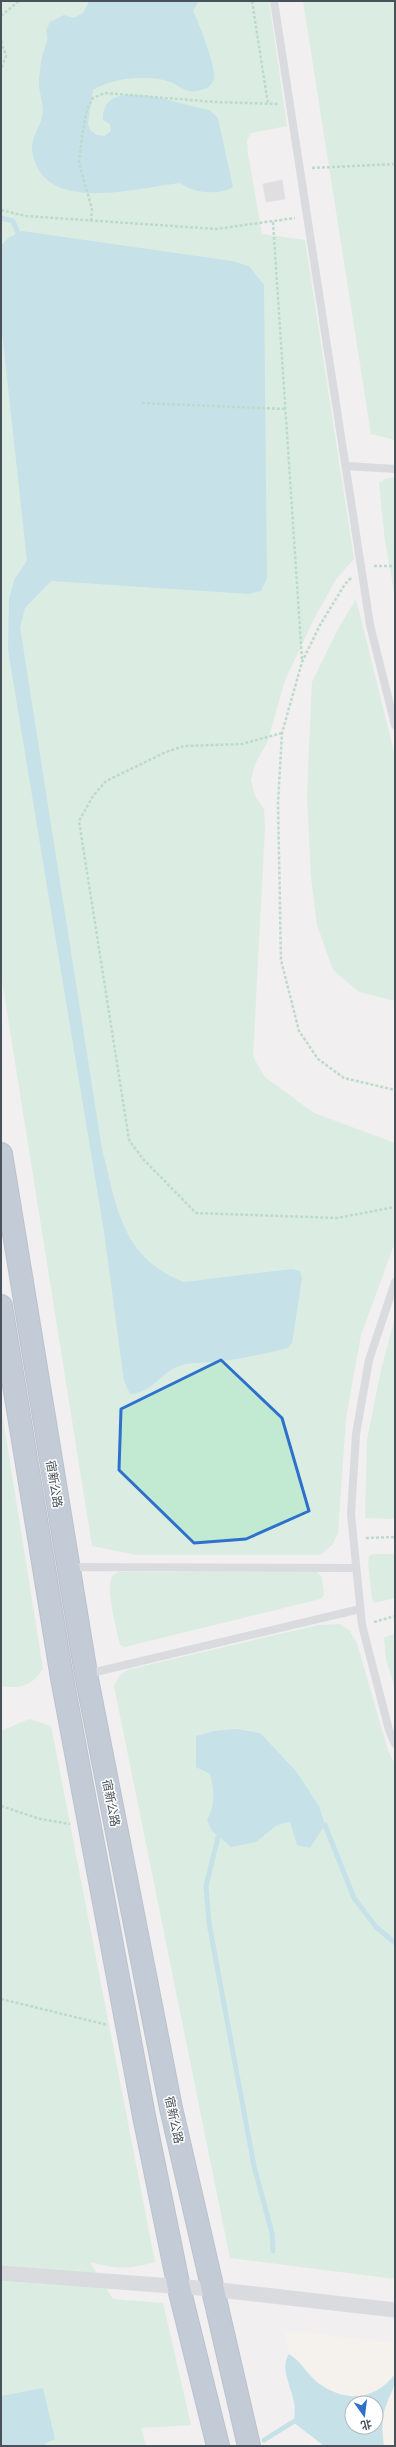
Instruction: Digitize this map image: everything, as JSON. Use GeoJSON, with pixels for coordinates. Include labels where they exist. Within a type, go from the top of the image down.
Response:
{"type":"FeatureCollection","features":[{"type":"Feature","properties":{"kind":"highway","name":"宿新公路"},"geometry":{"type":"LineString","coordinates":[[1,1154],[67,1566],[86,1674],[171,2108],[211,2289],[249,2446]]}},
{"type":"Feature","properties":{"kind":"highway","name":"宿新公路"},"geometry":{"type":"LineString","coordinates":[[1,1306],[43,1570],[128,2030],[179,2288],[218,2446]]}},
{"type":"Feature","properties":{"kind":"street"},"geometry":{"type":"LineString","coordinates":[[1,2273],[179,2288],[211,2289],[395,2310]]}},
{"type":"Feature","properties":{"kind":"lane"},"geometry":{"type":"LineString","coordinates":[[274,1],[370,625],[395,725]]}},
{"type":"Feature","properties":{"kind":"lane"},"geometry":{"type":"LineString","coordinates":[[346,466],[395,469]]}},
{"type":"Feature","properties":{"kind":"lane"},"geometry":{"type":"LineString","coordinates":[[395,1282],[369,1360],[356,1434],[351,1514],[362,1625],[389,1730],[395,1744]]}},
{"type":"Feature","properties":{"kind":"lane"},"geometry":{"type":"LineString","coordinates":[[67,1566],[356,1568]]}},
{"type":"Feature","properties":{"kind":"lane"},"geometry":{"type":"LineString","coordinates":[[86,1674],[360,1609]]}},
{"type":"Feature","properties":{"kind":"path"},"geometry":{"type":"LineString","coordinates":[[1,16],[19,1]]}},
{"type":"Feature","properties":{"kind":"path"},"geometry":{"type":"LineString","coordinates":[[252,1],[268,104]]}},
{"type":"Feature","properties":{"kind":"path"},"geometry":{"type":"LineString","coordinates":[[1,40],[6,56],[1,69]]}},
{"type":"Feature","properties":{"kind":"path"},"geometry":{"type":"LineString","coordinates":[[91,221],[92,209],[90,196],[80,163],[87,109],[93,98],[105,93],[215,102],[290,105]]}},
{"type":"Feature","properties":{"kind":"path"},"geometry":{"type":"LineString","coordinates":[[300,169],[395,164]]}},
{"type":"Feature","properties":{"kind":"path"},"geometry":{"type":"LineString","coordinates":[[1,210],[26,216],[216,229],[308,216]]}},
{"type":"Feature","properties":{"kind":"path"},"geometry":{"type":"LineString","coordinates":[[273,222],[302,662]]}},
{"type":"Feature","properties":{"kind":"path"},"geometry":{"type":"LineString","coordinates":[[142,403],[285,408]]}},
{"type":"Feature","properties":{"kind":"path"},"geometry":{"type":"LineString","coordinates":[[395,566],[377,565],[361,568],[345,584],[302,662],[282,733],[278,803],[281,960],[299,1031],[318,1059],[344,1078],[395,1090]]}},
{"type":"Feature","properties":{"kind":"path"},"geometry":{"type":"LineString","coordinates":[[282,733],[242,744],[184,746],[166,752],[106,781],[93,796],[80,821],[129,1140],[143,1159],[196,1213],[337,1218],[395,1207]]}},
{"type":"Feature","properties":{"kind":"path"},"geometry":{"type":"LineString","coordinates":[[353,1538],[395,1537]]}},
{"type":"Feature","properties":{"kind":"path"},"geometry":{"type":"LineString","coordinates":[[362,1625],[395,1616]]}},
{"type":"Feature","properties":{"kind":"path"},"geometry":{"type":"LineString","coordinates":[[1,1806],[40,1820],[90,1828]]}},
{"type":"Feature","properties":{"kind":"path"},"geometry":{"type":"LineString","coordinates":[[1,1999],[128,2030]]}},
{"type":"Feature","properties":{"kind":"highlighted area"},"geometry":{"type":"Polygon","coordinates":[[[221,1360],[282,1418],[309,1511],[246,1539],[194,1543],[119,1470],[121,1409],[221,1360]]]}},
{"type":"Feature","properties":{"kind":"shaded area"},"geometry":{"type":"Polygon","coordinates":[[[284,2330],[395,2343],[395,2446],[311,2446],[284,2330]]]}},
{"type":"Feature","properties":{"kind":"green space"},"geometry":{"type":"Polygon","coordinates":[[[1,1],[269,1],[287,126],[251,133],[247,140],[248,154],[262,234],[305,240],[354,559],[336,579],[314,619],[285,680],[267,743],[255,764],[251,780],[255,796],[264,809],[265,827],[253,1057],[265,1077],[314,1113],[395,1143],[395,1242],[361,1335],[346,1418],[338,1533],[332,1545],[320,1555],[137,1555],[92,1546],[1,974],[1,1]]]}},
{"type":"Feature","properties":{"kind":"green space"},"geometry":{"type":"Polygon","coordinates":[[[303,1],[395,1],[395,440],[371,434],[303,1]]]}},
{"type":"Feature","properties":{"kind":"green space"},"geometry":{"type":"Polygon","coordinates":[[[395,477],[395,597],[385,541],[379,483],[385,479],[395,477]]]}},
{"type":"Feature","properties":{"kind":"green space"},"geometry":{"type":"Polygon","coordinates":[[[356,599],[395,756],[395,1001],[359,992],[333,970],[317,925],[311,877],[307,796],[312,682],[338,629],[356,599]]]}},
{"type":"Feature","properties":{"kind":"green space"},"geometry":{"type":"Polygon","coordinates":[[[395,1317],[395,1519],[365,1518],[367,1440],[381,1370],[395,1317]]]}},
{"type":"Feature","properties":{"kind":"green space"},"geometry":{"type":"Polygon","coordinates":[[[1,1406],[43,1669],[30,1683],[15,1687],[1,1686],[1,1406]]]}},
{"type":"Feature","properties":{"kind":"green space"},"geometry":{"type":"Polygon","coordinates":[[[373,1554],[395,1554],[395,1598],[374,1603],[372,1598],[368,1562],[369,1556],[373,1554]]]}},
{"type":"Feature","properties":{"kind":"green space"},"geometry":{"type":"Polygon","coordinates":[[[119,1572],[317,1572],[322,1577],[324,1595],[320,1599],[125,1647],[120,1645],[110,1598],[110,1588],[113,1575],[119,1572]]]}},
{"type":"Feature","properties":{"kind":"green space"},"geometry":{"type":"Polygon","coordinates":[[[340,1624],[349,1630],[357,1643],[388,1751],[395,1764],[395,2279],[230,2258],[114,1686],[119,1676],[127,1670],[318,1625],[340,1624]]]}},
{"type":"Feature","properties":{"kind":"green space"},"geometry":{"type":"Polygon","coordinates":[[[395,1634],[395,1689],[386,1659],[384,1637],[395,1634]]]}},
{"type":"Feature","properties":{"kind":"green space"},"geometry":{"type":"Polygon","coordinates":[[[29,1719],[51,1726],[155,2262],[122,2268],[90,2262],[113,2299],[163,2303],[191,2425],[141,2428],[146,2446],[1,2446],[1,1731],[29,1719]]]}},
{"type":"Feature","properties":{"kind":"water"},"geometry":{"type":"Polygon","coordinates":[[[89,1],[199,1],[193,11],[210,55],[214,72],[214,78],[211,85],[205,89],[190,91],[170,82],[151,78],[130,78],[110,83],[93,90],[88,124],[90,130],[97,135],[104,136],[111,131],[110,124],[103,120],[106,106],[115,98],[128,95],[162,99],[209,110],[218,118],[233,187],[221,192],[206,192],[192,189],[180,183],[116,192],[92,193],[71,191],[53,184],[39,171],[32,150],[32,145],[43,112],[39,79],[41,61],[47,41],[46,30],[50,22],[64,15],[74,18],[83,13],[89,1]]]}},
{"type":"Feature","properties":{"kind":"water"},"geometry":{"type":"Polygon","coordinates":[[[22,231],[232,261],[249,266],[264,285],[267,578],[261,591],[249,594],[51,581],[25,608],[20,627],[102,1149],[112,1191],[125,1228],[134,1245],[147,1259],[163,1272],[184,1282],[292,1269],[300,1271],[302,1278],[292,1343],[288,1348],[216,1362],[190,1363],[182,1365],[169,1372],[145,1390],[130,1394],[124,1381],[104,1232],[8,650],[9,599],[14,580],[27,561],[1,323],[1,246],[8,238],[22,231]]]}},
{"type":"Feature","properties":{"kind":"water"},"geometry":{"type":"Polygon","coordinates":[[[236,1729],[260,1733],[296,1771],[319,1806],[325,1825],[310,1848],[297,1845],[290,1822],[277,1825],[256,1842],[231,1847],[212,1831],[207,1820],[213,1803],[210,1774],[196,1767],[196,1736],[214,1731],[236,1729]]]}},
{"type":"Feature","properties":{"kind":"water"},"geometry":{"type":"Polygon","coordinates":[[[289,2354],[297,2360],[317,2382],[327,2389],[345,2395],[344,2435],[383,2435],[384,2446],[324,2446],[293,2422],[295,2413],[294,2404],[285,2369],[289,2354]]]}},
{"type":"Feature","properties":{"kind":"water"},"geometry":{"type":"Polygon","coordinates":[[[395,2374],[394,2386],[384,2414],[384,2395],[364,2395],[378,2390],[395,2374]]]}},
{"type":"Feature","properties":{"kind":"water"},"geometry":{"type":"Polygon","coordinates":[[[43,2388],[55,2439],[46,2443],[45,2446],[1,2446],[1,2396],[43,2388]]]}},
{"type":"Feature","properties":{"kind":"building"},"geometry":{"type":"Polygon","coordinates":[[[282,180],[285,199],[266,202],[263,184],[282,180]]]}},
{"type":"Feature","properties":{"kind":"waterway"},"geometry":{"type":"LineString","coordinates":[[1,218],[13,221],[20,238]]}},
{"type":"Feature","properties":{"kind":"waterway"},"geometry":{"type":"LineString","coordinates":[[325,1825],[354,1898],[376,1927],[395,1943]]}},
{"type":"Feature","properties":{"kind":"waterway"},"geometry":{"type":"LineString","coordinates":[[218,1837],[206,1886],[209,1923],[254,2166],[272,2233],[273,2251]]}},
{"type":"Feature","properties":{"kind":"waterway"},"geometry":{"type":"LineString","coordinates":[[264,2440],[293,2422]]}}]}
